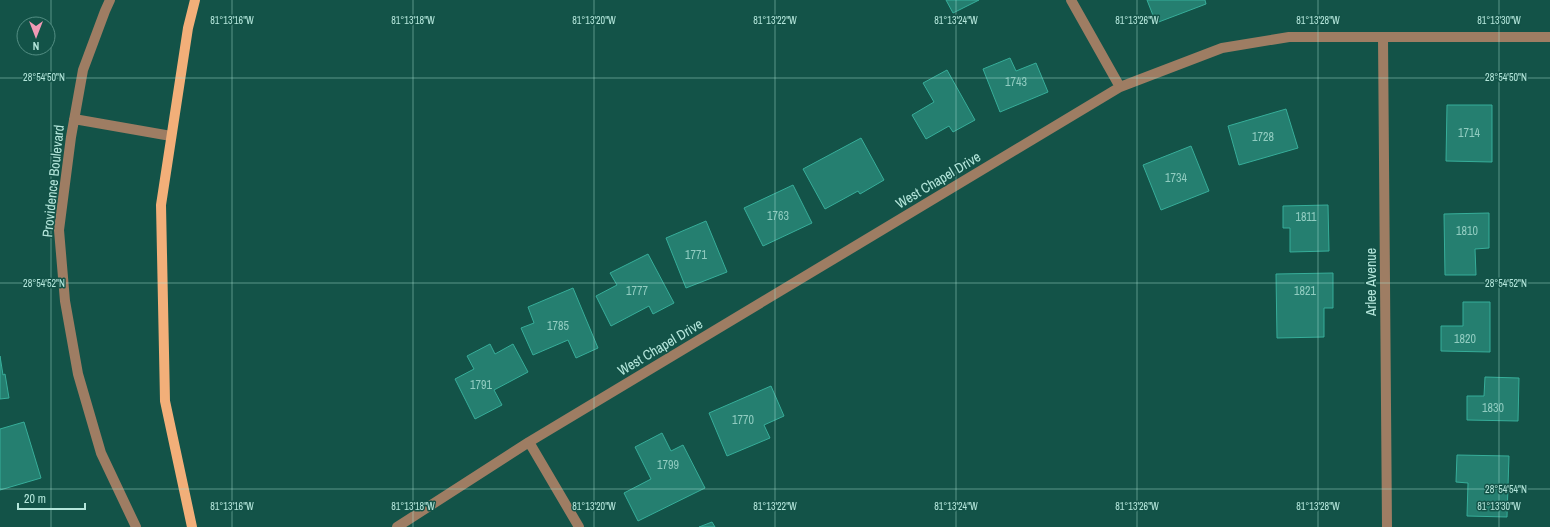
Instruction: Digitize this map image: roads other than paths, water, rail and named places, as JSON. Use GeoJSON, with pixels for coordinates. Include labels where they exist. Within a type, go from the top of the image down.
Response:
{"type":"FeatureCollection","features":[{"type":"Feature","properties":{"kind":"main road"},"geometry":{"type":"LineString","coordinates":[[192,527],[165,400],[160,205],[188,28],[195,0]]}},
{"type":"Feature","properties":{"kind":"street","name":"Providence Boulevard"},"geometry":{"type":"LineString","coordinates":[[110,0],[83,70],[74,119],[59,230],[65,301],[78,374],[101,453],[136,527]]}},
{"type":"Feature","properties":{"kind":"street"},"geometry":{"type":"LineString","coordinates":[[1071,0],[1120,86]]}},
{"type":"Feature","properties":{"kind":"street","name":"West Chapel Drive"},"geometry":{"type":"LineString","coordinates":[[398,527],[529,442],[1120,86],[1222,48],[1289,36],[1383,38],[1550,37]]}},
{"type":"Feature","properties":{"kind":"street","name":"Arlee Avenue"},"geometry":{"type":"LineString","coordinates":[[1383,38],[1387,527]]}},
{"type":"Feature","properties":{"kind":"street"},"geometry":{"type":"LineString","coordinates":[[74,119],[171,136]]}},
{"type":"Feature","properties":{"kind":"street"},"geometry":{"type":"LineString","coordinates":[[529,442],[579,527]]}}]}
